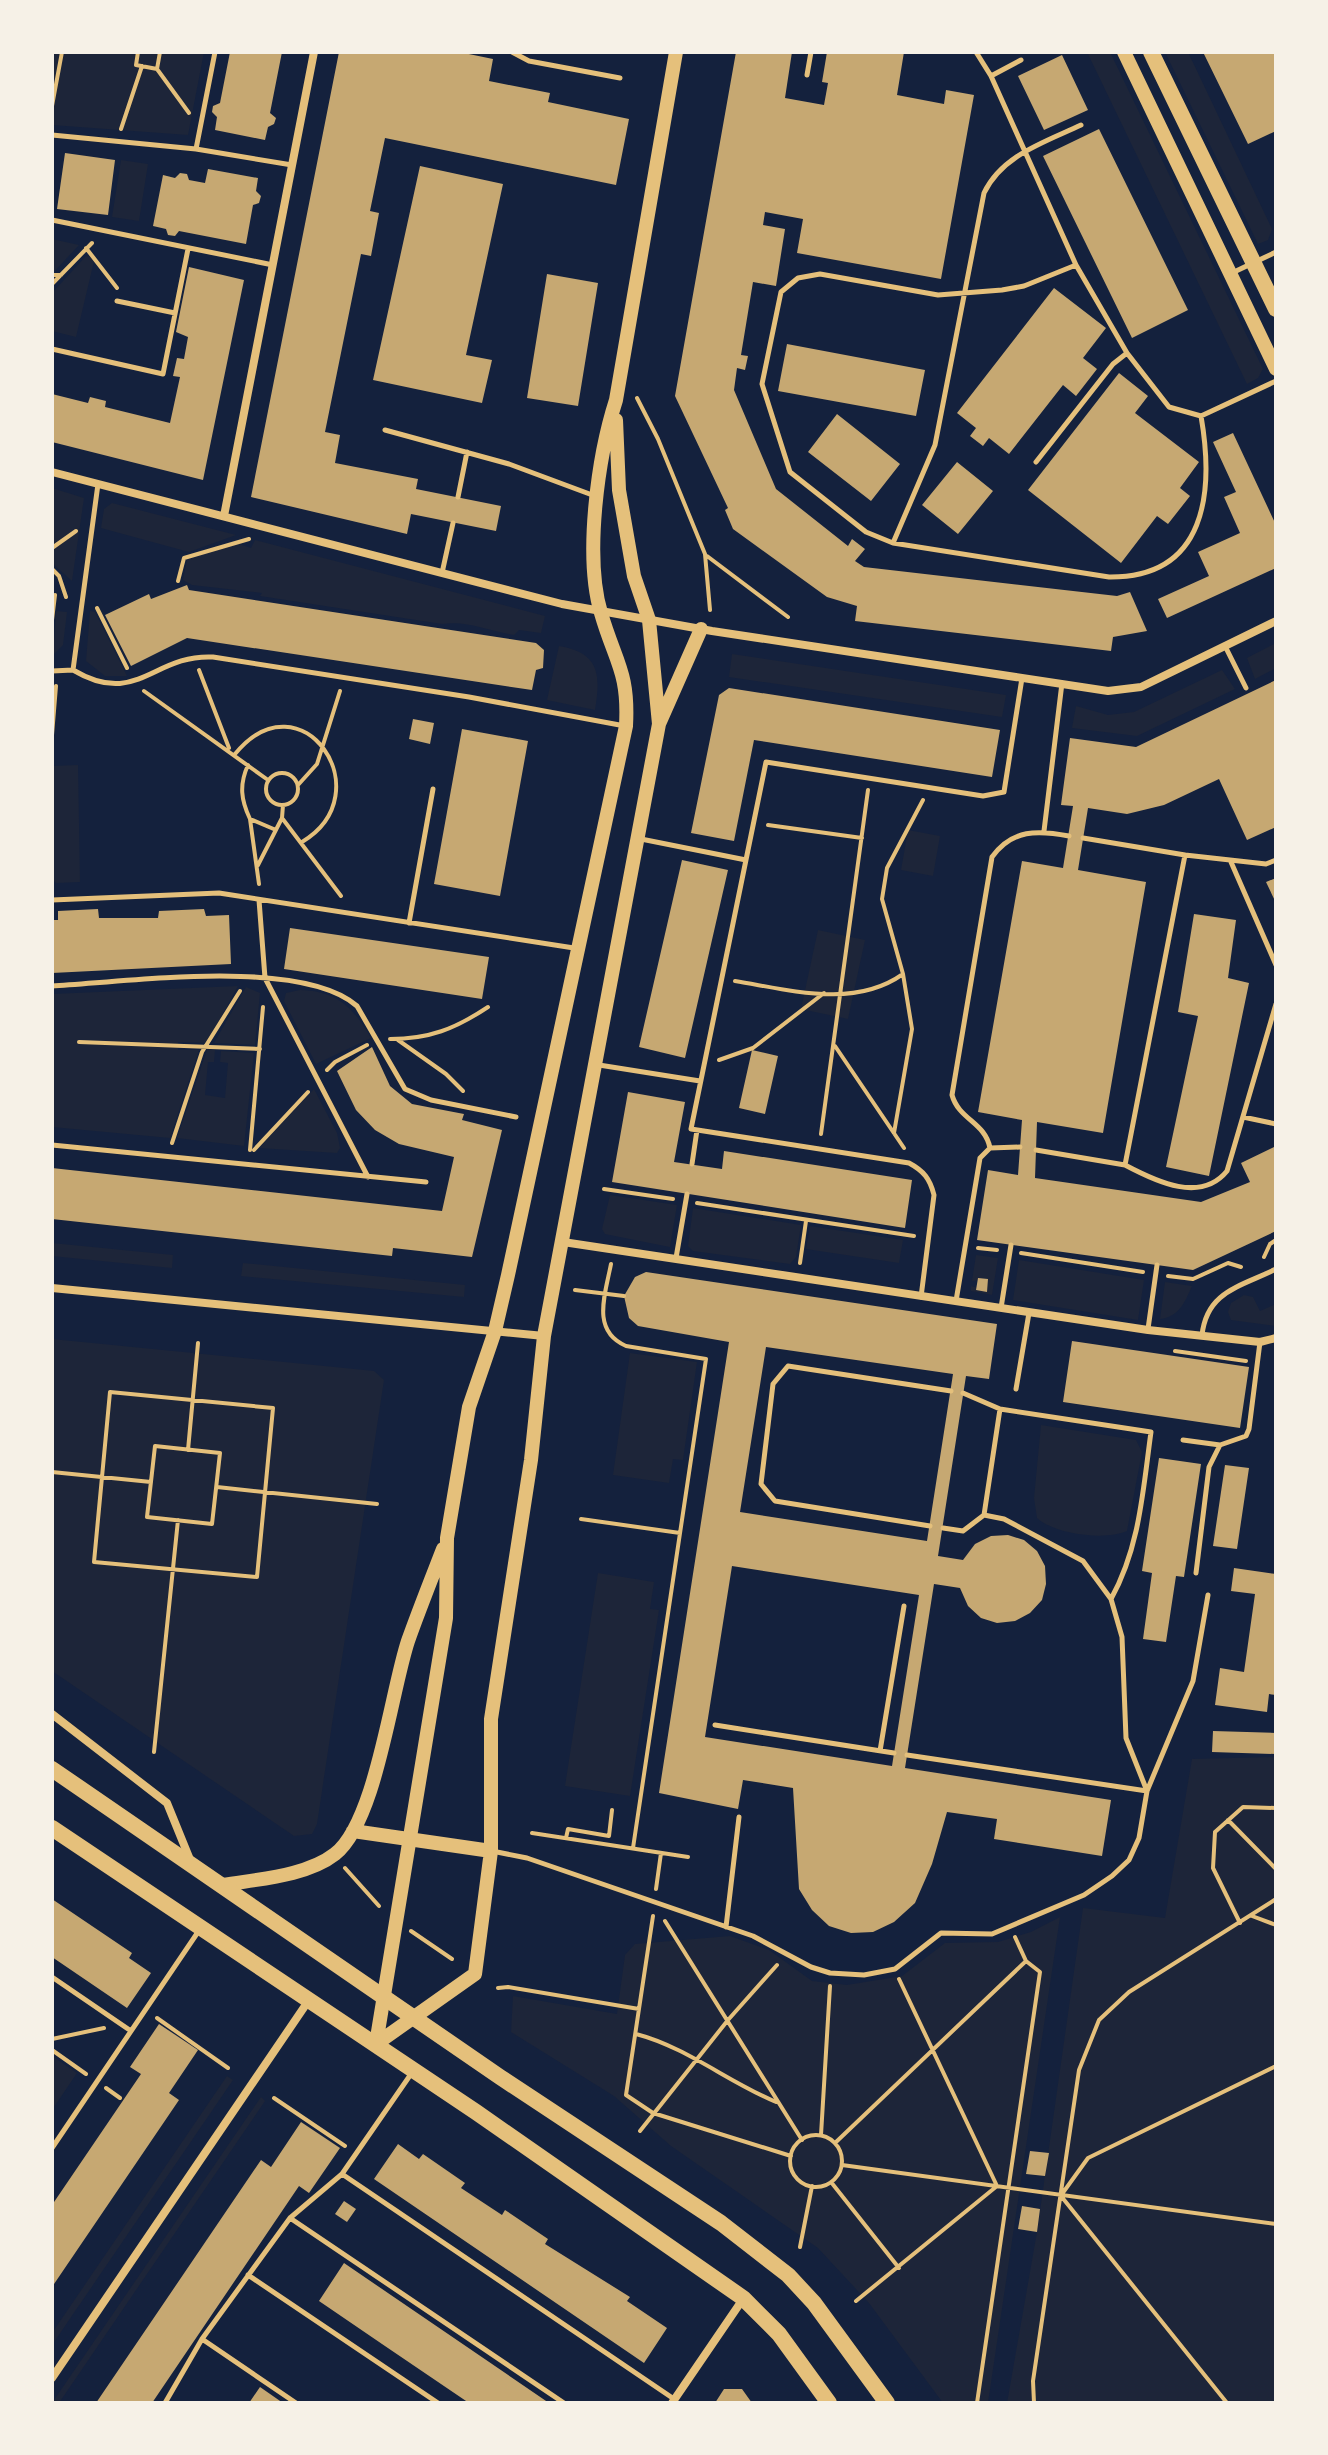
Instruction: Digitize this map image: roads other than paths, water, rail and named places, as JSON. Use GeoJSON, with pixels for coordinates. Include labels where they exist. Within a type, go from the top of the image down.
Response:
{"type":"FeatureCollection","features":[{"type":"Feature","properties":{"kind":"main road"},"geometry":{"type":"LineString","coordinates":[[1151,52],[1276,309]]}},
{"type":"Feature","properties":{"kind":"main road"},"geometry":{"type":"LineString","coordinates":[[52,1769],[721,2223],[788,2275],[814,2303],[887,2403]]}},
{"type":"Feature","properties":{"kind":"main road"},"geometry":{"type":"LineString","coordinates":[[52,1828],[376,2044],[743,2298],[779,2334],[829,2403]]}},
{"type":"Feature","properties":{"kind":"street"},"geometry":{"type":"LineString","coordinates":[[224,516],[314,52]]}},
{"type":"Feature","properties":{"kind":"street"},"geometry":{"type":"LineString","coordinates":[[376,2044],[446,1618],[447,1538],[469,1407],[495,1331],[626,726],[628,691],[600,612],[596,576],[596,497],[603,443],[616,400],[676,52]]}},
{"type":"Feature","properties":{"kind":"street"},"geometry":{"type":"LineString","coordinates":[[1124,52],[1276,369]]}},
{"type":"Feature","properties":{"kind":"street"},"geometry":{"type":"LineString","coordinates":[[616,400],[619,490],[634,576],[649,620],[659,724]]}},
{"type":"Feature","properties":{"kind":"street"},"geometry":{"type":"LineString","coordinates":[[52,472],[600,612],[1108,691],[1133,689],[1276,621]]}},
{"type":"Feature","properties":{"kind":"street"},"geometry":{"type":"LineString","coordinates":[[376,2044],[475,1974],[491,1851],[491,1719],[531,1460],[544,1336],[659,724],[701,629]]}},
{"type":"Feature","properties":{"kind":"street"},"geometry":{"type":"LineString","coordinates":[[563,1242],[1148,1330],[1260,1342],[1276,1338]]}},
{"type":"Feature","properties":{"kind":"street"},"geometry":{"type":"LineString","coordinates":[[52,1288],[544,1336]]}},
{"type":"Feature","properties":{"kind":"street"},"geometry":{"type":"LineString","coordinates":[[223,1885],[306,1869],[334,1855],[353,1831],[372,1782],[407,1643],[447,1538]]}},
{"type":"Feature","properties":{"kind":"street"},"geometry":{"type":"LineString","coordinates":[[52,1714],[167,1803],[192,1863]]}},
{"type":"Feature","properties":{"kind":"street"},"geometry":{"type":"LineString","coordinates":[[353,1831],[491,1851]]}},
{"type":"Feature","properties":{"kind":"street"},"geometry":{"type":"LineString","coordinates":[[52,2378],[309,2000]]}},
{"type":"Feature","properties":{"kind":"street"},"geometry":{"type":"LineString","coordinates":[[674,2401],[743,2298]]}},
{"type":"Feature","properties":{"kind":"lane"},"geometry":{"type":"LineString","coordinates":[[196,149],[215,52]]}},
{"type":"Feature","properties":{"kind":"lane"},"geometry":{"type":"LineString","coordinates":[[512,52],[529,61],[620,78]]}},
{"type":"Feature","properties":{"kind":"lane"},"geometry":{"type":"LineString","coordinates":[[807,75],[811,52]]}},
{"type":"Feature","properties":{"kind":"lane"},"geometry":{"type":"LineString","coordinates":[[976,52],[991,76],[1076,265],[1127,353],[1169,407],[1201,416],[1276,381]]}},
{"type":"Feature","properties":{"kind":"lane"},"geometry":{"type":"LineString","coordinates":[[991,76],[1021,60]]}},
{"type":"Feature","properties":{"kind":"lane"},"geometry":{"type":"LineString","coordinates":[[893,543],[935,445],[984,193],[992,176],[1003,164],[1081,125]]}},
{"type":"Feature","properties":{"kind":"lane"},"geometry":{"type":"LineString","coordinates":[[52,135],[196,149],[292,165]]}},
{"type":"Feature","properties":{"kind":"lane"},"geometry":{"type":"LineString","coordinates":[[52,220],[273,265]]}},
{"type":"Feature","properties":{"kind":"lane"},"geometry":{"type":"LineString","coordinates":[[52,349],[163,374],[188,249]]}},
{"type":"Feature","properties":{"kind":"lane"},"geometry":{"type":"LineString","coordinates":[[1230,274],[1276,252]]}},
{"type":"Feature","properties":{"kind":"lane"},"geometry":{"type":"LineString","coordinates":[[1076,265],[1024,286],[964,294],[938,295],[820,274],[798,278],[781,292],[762,384],[790,472],[866,532],[893,543],[1109,577],[1152,573],[1168,563],[1201,516],[1209,470],[1201,416]]}},
{"type":"Feature","properties":{"kind":"lane"},"geometry":{"type":"LineString","coordinates":[[117,301],[175,313]]}},
{"type":"Feature","properties":{"kind":"lane"},"geometry":{"type":"LineString","coordinates":[[1036,462],[1113,364],[1127,353]]}},
{"type":"Feature","properties":{"kind":"lane"},"geometry":{"type":"LineString","coordinates":[[385,430],[467,452],[596,497]]}},
{"type":"Feature","properties":{"kind":"lane"},"geometry":{"type":"LineString","coordinates":[[458,497],[467,452]]}},
{"type":"Feature","properties":{"kind":"lane"},"geometry":{"type":"LineString","coordinates":[[73,670],[98,484]]}},
{"type":"Feature","properties":{"kind":"lane"},"geometry":{"type":"LineString","coordinates":[[442,573],[453,523]]}},
{"type":"Feature","properties":{"kind":"lane"},"geometry":{"type":"LineString","coordinates":[[1225,646],[1246,688]]}},
{"type":"Feature","properties":{"kind":"lane"},"geometry":{"type":"LineString","coordinates":[[54,671],[73,670],[104,685],[134,681],[194,656],[344,677],[626,726]]}},
{"type":"Feature","properties":{"kind":"lane"},"geometry":{"type":"LineString","coordinates":[[921,1297],[934,1195],[930,1180],[909,1163],[691,1129],[766,762],[983,796],[1004,792],[1022,677]]}},
{"type":"Feature","properties":{"kind":"lane"},"geometry":{"type":"LineString","coordinates":[[1044,831],[1062,683]]}},
{"type":"Feature","properties":{"kind":"lane"},"geometry":{"type":"LineString","coordinates":[[409,923],[433,789]]}},
{"type":"Feature","properties":{"kind":"lane"},"geometry":{"type":"LineString","coordinates":[[990,1148],[988,1136],[955,1108],[952,1095],[992,857],[1002,843],[1020,834],[1044,831],[1069,836]]}},
{"type":"Feature","properties":{"kind":"lane"},"geometry":{"type":"LineString","coordinates":[[638,838],[746,860]]}},
{"type":"Feature","properties":{"kind":"lane"},"geometry":{"type":"LineString","coordinates":[[1083,838],[1231,862],[1266,864],[1276,860]]}},
{"type":"Feature","properties":{"kind":"lane"},"geometry":{"type":"LineString","coordinates":[[1125,1165],[1185,855]]}},
{"type":"Feature","properties":{"kind":"lane"},"geometry":{"type":"LineString","coordinates":[[1231,862],[1276,965]]}},
{"type":"Feature","properties":{"kind":"lane"},"geometry":{"type":"LineString","coordinates":[[52,900],[219,893],[580,949]]}},
{"type":"Feature","properties":{"kind":"lane"},"geometry":{"type":"LineString","coordinates":[[259,900],[265,978],[369,1178]]}},
{"type":"Feature","properties":{"kind":"lane"},"geometry":{"type":"LineString","coordinates":[[52,986],[247,977],[317,985],[345,996],[357,1006],[379,1039],[388,1063],[405,1089],[416,1097],[516,1117]]}},
{"type":"Feature","properties":{"kind":"lane"},"geometry":{"type":"LineString","coordinates":[[1036,1150],[1125,1165],[1145,1175],[1202,1190],[1216,1185],[1227,1171],[1276,1004]]}},
{"type":"Feature","properties":{"kind":"lane"},"geometry":{"type":"LineString","coordinates":[[596,1065],[700,1081]]}},
{"type":"Feature","properties":{"kind":"lane"},"geometry":{"type":"LineString","coordinates":[[1243,1117],[1276,1124]]}},
{"type":"Feature","properties":{"kind":"lane"},"geometry":{"type":"LineString","coordinates":[[692,1164],[697,1130]]}},
{"type":"Feature","properties":{"kind":"lane"},"geometry":{"type":"LineString","coordinates":[[52,1145],[426,1182]]}},
{"type":"Feature","properties":{"kind":"lane"},"geometry":{"type":"LineString","coordinates":[[956,1302],[975,1173],[980,1158],[990,1148],[1020,1147]]}},
{"type":"Feature","properties":{"kind":"lane"},"geometry":{"type":"LineString","coordinates":[[676,1259],[687,1194]]}},
{"type":"Feature","properties":{"kind":"lane"},"geometry":{"type":"LineString","coordinates":[[1001,1309],[1011,1248]]}},
{"type":"Feature","properties":{"kind":"lane"},"geometry":{"type":"LineString","coordinates":[[1148,1330],[1157,1265]]}},
{"type":"Feature","properties":{"kind":"lane"},"geometry":{"type":"LineString","coordinates":[[1202,1335],[1204,1317],[1219,1297],[1276,1269]]}},
{"type":"Feature","properties":{"kind":"lane"},"geometry":{"type":"LineString","coordinates":[[1016,1389],[1029,1313]]}},
{"type":"Feature","properties":{"kind":"lane"},"geometry":{"type":"LineString","coordinates":[[1183,1440],[1220,1445],[1238,1440],[1249,1429],[1260,1342]]}},
{"type":"Feature","properties":{"kind":"lane"},"geometry":{"type":"LineString","coordinates":[[930,1526],[775,1501],[761,1484],[773,1384],[788,1366],[951,1391]]}},
{"type":"Feature","properties":{"kind":"lane"},"geometry":{"type":"LineString","coordinates":[[963,1393],[1000,1409],[1151,1432],[1136,1538],[1125,1574],[1111,1599]]}},
{"type":"Feature","properties":{"kind":"lane"},"geometry":{"type":"LineString","coordinates":[[943,1528],[963,1531],[984,1515],[1000,1409]]}},
{"type":"Feature","properties":{"kind":"lane"},"geometry":{"type":"LineString","coordinates":[[1196,1573],[1209,1467],[1220,1445]]}},
{"type":"Feature","properties":{"kind":"lane"},"geometry":{"type":"LineString","coordinates":[[984,1515],[1004,1519],[1083,1561],[1111,1599],[1122,1637],[1126,1738],[1147,1791]]}},
{"type":"Feature","properties":{"kind":"lane"},"geometry":{"type":"LineString","coordinates":[[491,1851],[527,1858],[753,1936],[830,1973],[864,1975],[895,1969],[941,1933],[992,1934],[1084,1895],[1129,1860],[1139,1838],[1147,1791],[1193,1681],[1208,1595]]}},
{"type":"Feature","properties":{"kind":"lane"},"geometry":{"type":"LineString","coordinates":[[880,1751],[904,1606]]}},
{"type":"Feature","properties":{"kind":"lane"},"geometry":{"type":"LineString","coordinates":[[715,1725],[894,1753]]}},
{"type":"Feature","properties":{"kind":"lane"},"geometry":{"type":"LineString","coordinates":[[907,1755],[1147,1791]]}},
{"type":"Feature","properties":{"kind":"lane"},"geometry":{"type":"LineString","coordinates":[[726,1927],[739,1817]]}},
{"type":"Feature","properties":{"kind":"lane"},"geometry":{"type":"LineString","coordinates":[[52,2148],[201,1927]]}},
{"type":"Feature","properties":{"kind":"lane"},"geometry":{"type":"LineString","coordinates":[[52,1977],[131,2031]]}},
{"type":"Feature","properties":{"kind":"lane"},"geometry":{"type":"LineString","coordinates":[[165,2403],[202,2339],[290,2218],[342,2174],[414,2070]]}},
{"type":"Feature","properties":{"kind":"lane"},"geometry":{"type":"LineString","coordinates":[[342,2174],[674,2401]]}},
{"type":"Feature","properties":{"kind":"lane"},"geometry":{"type":"LineString","coordinates":[[290,2218],[564,2403]]}},
{"type":"Feature","properties":{"kind":"lane"},"geometry":{"type":"LineString","coordinates":[[248,2275],[438,2403]]}},
{"type":"Feature","properties":{"kind":"lane"},"geometry":{"type":"LineString","coordinates":[[202,2339],[296,2403]]}}]}
